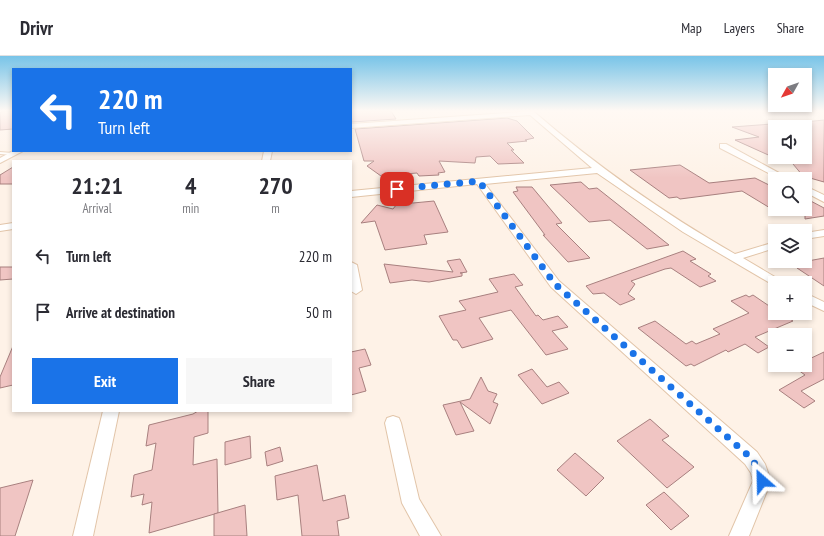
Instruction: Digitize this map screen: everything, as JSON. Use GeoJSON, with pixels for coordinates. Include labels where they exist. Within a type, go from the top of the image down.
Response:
{"type":"FeatureCollection","features":[{"type":"Feature","properties":{"kind":"street"},"geometry":{"type":"LineString","coordinates":[[555,133],[598,170],[654,210],[733,258],[768,277]]}},
{"type":"Feature","properties":{"kind":"street"},"geometry":{"type":"LineString","coordinates":[[723,146],[773,172]]}},
{"type":"Feature","properties":{"kind":"street"},"geometry":{"type":"LineString","coordinates":[[0,161],[16,153]]}},
{"type":"Feature","properties":{"kind":"street"},"geometry":{"type":"LineString","coordinates":[[352,194],[598,170]]}},
{"type":"Feature","properties":{"kind":"street"},"geometry":{"type":"LineString","coordinates":[[479,181],[555,284],[751,458],[759,470],[762,481],[739,536]]}},
{"type":"Feature","properties":{"kind":"street"},"geometry":{"type":"LineString","coordinates":[[812,193],[824,199]]}},
{"type":"Feature","properties":{"kind":"street"},"geometry":{"type":"LineString","coordinates":[[0,228],[12,226]]}},
{"type":"Feature","properties":{"kind":"street"},"geometry":{"type":"LineString","coordinates":[[812,235],[824,233]]}},
{"type":"Feature","properties":{"kind":"street"},"geometry":{"type":"LineString","coordinates":[[733,258],[768,247]]}},
{"type":"Feature","properties":{"kind":"street"},"geometry":{"type":"LineString","coordinates":[[352,269],[356,290]]}},
{"type":"Feature","properties":{"kind":"street"},"geometry":{"type":"LineString","coordinates":[[812,301],[824,308]]}},
{"type":"Feature","properties":{"kind":"street"},"geometry":{"type":"LineString","coordinates":[[83,536],[111,412]]}},
{"type":"Feature","properties":{"kind":"street"},"geometry":{"type":"LineString","coordinates":[[393,423],[411,503],[431,536]]}},
{"type":"Feature","properties":{"kind":"lane"},"geometry":{"type":"LineString","coordinates":[[0,154],[16,153]]}},
{"type":"Feature","properties":{"kind":"building"},"geometry":{"type":"Polygon","coordinates":[[[356,133],[529,133],[534,138],[525,140],[527,141],[507,143],[514,150],[511,150],[524,163],[498,164],[490,156],[476,157],[475,163],[439,161],[445,172],[438,173],[439,175],[419,176],[417,173],[381,176],[367,166],[374,161],[364,161],[356,133]]]}},
{"type":"Feature","properties":{"kind":"building"},"geometry":{"type":"Polygon","coordinates":[[[749,133],[768,133],[768,155],[735,140],[759,137],[749,133]]]}},
{"type":"Feature","properties":{"kind":"building"},"geometry":{"type":"Polygon","coordinates":[[[812,133],[824,133],[824,182],[812,179],[812,172],[800,172],[793,164],[812,164],[812,133]]]}},
{"type":"Feature","properties":{"kind":"building"},"geometry":{"type":"Polygon","coordinates":[[[680,165],[709,183],[755,178],[768,184],[768,207],[742,191],[680,199],[677,197],[669,198],[630,170],[680,165]]]}},
{"type":"Feature","properties":{"kind":"building"},"geometry":{"type":"Polygon","coordinates":[[[12,168],[12,184],[0,184],[0,175],[12,168]]]}},
{"type":"Feature","properties":{"kind":"building"},"geometry":{"type":"Polygon","coordinates":[[[581,182],[589,189],[597,188],[669,245],[647,249],[610,220],[589,222],[550,185],[581,182]]]}},
{"type":"Feature","properties":{"kind":"building"},"geometry":{"type":"Polygon","coordinates":[[[516,187],[532,187],[562,223],[556,224],[590,258],[568,262],[543,235],[545,235],[513,192],[518,191],[516,187]]]}},
{"type":"Feature","properties":{"kind":"building"},"geometry":{"type":"Polygon","coordinates":[[[400,200],[413,203],[434,201],[448,232],[424,235],[427,244],[385,250],[375,221],[361,223],[377,205],[393,209],[400,200]]]}},
{"type":"Feature","properties":{"kind":"building"},"geometry":{"type":"Polygon","coordinates":[[[812,202],[824,208],[824,216],[805,219],[805,216],[812,216],[812,202]]]}},
{"type":"Feature","properties":{"kind":"building"},"geometry":{"type":"Polygon","coordinates":[[[683,251],[696,259],[690,261],[711,274],[708,276],[716,281],[700,287],[671,268],[665,269],[631,281],[635,284],[628,294],[635,299],[620,305],[604,293],[593,294],[586,286],[683,251]]]}},
{"type":"Feature","properties":{"kind":"building"},"geometry":{"type":"Polygon","coordinates":[[[824,258],[824,286],[812,278],[812,276],[809,276],[797,268],[812,268],[812,260],[824,258]]]}},
{"type":"Feature","properties":{"kind":"building"},"geometry":{"type":"Polygon","coordinates":[[[460,259],[467,272],[460,273],[462,273],[462,276],[429,282],[412,280],[390,283],[384,264],[453,272],[447,261],[460,259]]]}},
{"type":"Feature","properties":{"kind":"building"},"geometry":{"type":"Polygon","coordinates":[[[0,267],[12,267],[12,279],[0,280],[0,267]]]}},
{"type":"Feature","properties":{"kind":"building"},"geometry":{"type":"Polygon","coordinates":[[[514,274],[523,285],[515,287],[536,316],[538,315],[543,320],[558,316],[568,327],[552,331],[568,349],[546,355],[511,310],[479,318],[493,339],[462,348],[457,340],[453,340],[439,316],[466,310],[459,301],[498,292],[489,279],[514,274]]]}},
{"type":"Feature","properties":{"kind":"building"},"geometry":{"type":"Polygon","coordinates":[[[746,295],[749,297],[753,295],[768,305],[768,320],[793,321],[776,328],[768,328],[768,332],[755,337],[768,346],[758,353],[745,344],[728,352],[726,350],[694,366],[691,364],[686,366],[638,328],[655,321],[686,344],[692,341],[696,344],[720,334],[713,329],[749,313],[731,301],[746,295]]]}},
{"type":"Feature","properties":{"kind":"building"},"geometry":{"type":"Polygon","coordinates":[[[12,348],[12,385],[0,388],[0,377],[12,348]]]}},
{"type":"Feature","properties":{"kind":"building"},"geometry":{"type":"Polygon","coordinates":[[[365,349],[371,365],[359,368],[366,391],[352,395],[352,352],[365,349]]]}},
{"type":"Feature","properties":{"kind":"building"},"geometry":{"type":"Polygon","coordinates":[[[824,352],[824,379],[801,391],[815,401],[804,408],[779,390],[805,375],[801,372],[812,372],[812,358],[824,352]]]}},
{"type":"Feature","properties":{"kind":"building"},"geometry":{"type":"Polygon","coordinates":[[[532,369],[547,387],[559,382],[569,393],[542,404],[518,375],[532,369]]]}},
{"type":"Feature","properties":{"kind":"building"},"geometry":{"type":"Polygon","coordinates":[[[481,377],[488,391],[497,394],[493,402],[498,404],[490,424],[460,402],[474,431],[456,435],[443,405],[470,399],[481,377]]]}},
{"type":"Feature","properties":{"kind":"building"},"geometry":{"type":"Polygon","coordinates":[[[196,412],[208,412],[208,433],[194,437],[193,465],[217,459],[218,513],[149,533],[152,502],[142,505],[144,494],[131,497],[134,475],[152,470],[156,443],[146,446],[149,425],[196,412]]]}},
{"type":"Feature","properties":{"kind":"building"},"geometry":{"type":"Polygon","coordinates":[[[650,419],[669,436],[662,440],[694,467],[667,488],[617,441],[650,419]]]}},
{"type":"Feature","properties":{"kind":"building"},"geometry":{"type":"Polygon","coordinates":[[[250,436],[251,458],[225,465],[225,442],[250,436]]]}},
{"type":"Feature","properties":{"kind":"building"},"geometry":{"type":"Polygon","coordinates":[[[280,447],[283,461],[267,466],[265,452],[280,447]]]}},
{"type":"Feature","properties":{"kind":"building"},"geometry":{"type":"Polygon","coordinates":[[[575,453],[604,478],[586,496],[557,470],[575,453]]]}},
{"type":"Feature","properties":{"kind":"building"},"geometry":{"type":"Polygon","coordinates":[[[317,465],[323,501],[345,495],[349,518],[337,521],[339,536],[302,536],[298,495],[277,500],[275,476],[317,465]]]}},
{"type":"Feature","properties":{"kind":"building"},"geometry":{"type":"Polygon","coordinates":[[[33,480],[15,536],[0,536],[0,488],[33,480]]]}},
{"type":"Feature","properties":{"kind":"building"},"geometry":{"type":"Polygon","coordinates":[[[664,492],[689,516],[671,530],[646,505],[664,492]]]}},
{"type":"Feature","properties":{"kind":"building"},"geometry":{"type":"Polygon","coordinates":[[[245,505],[247,536],[214,536],[214,514],[245,505]]]}},
{"type":"Feature","properties":{"kind":"route"},"geometry":{"type":"LineString","coordinates":[[397,189],[479,181],[555,284],[751,458],[759,470],[762,481]]}}]}
